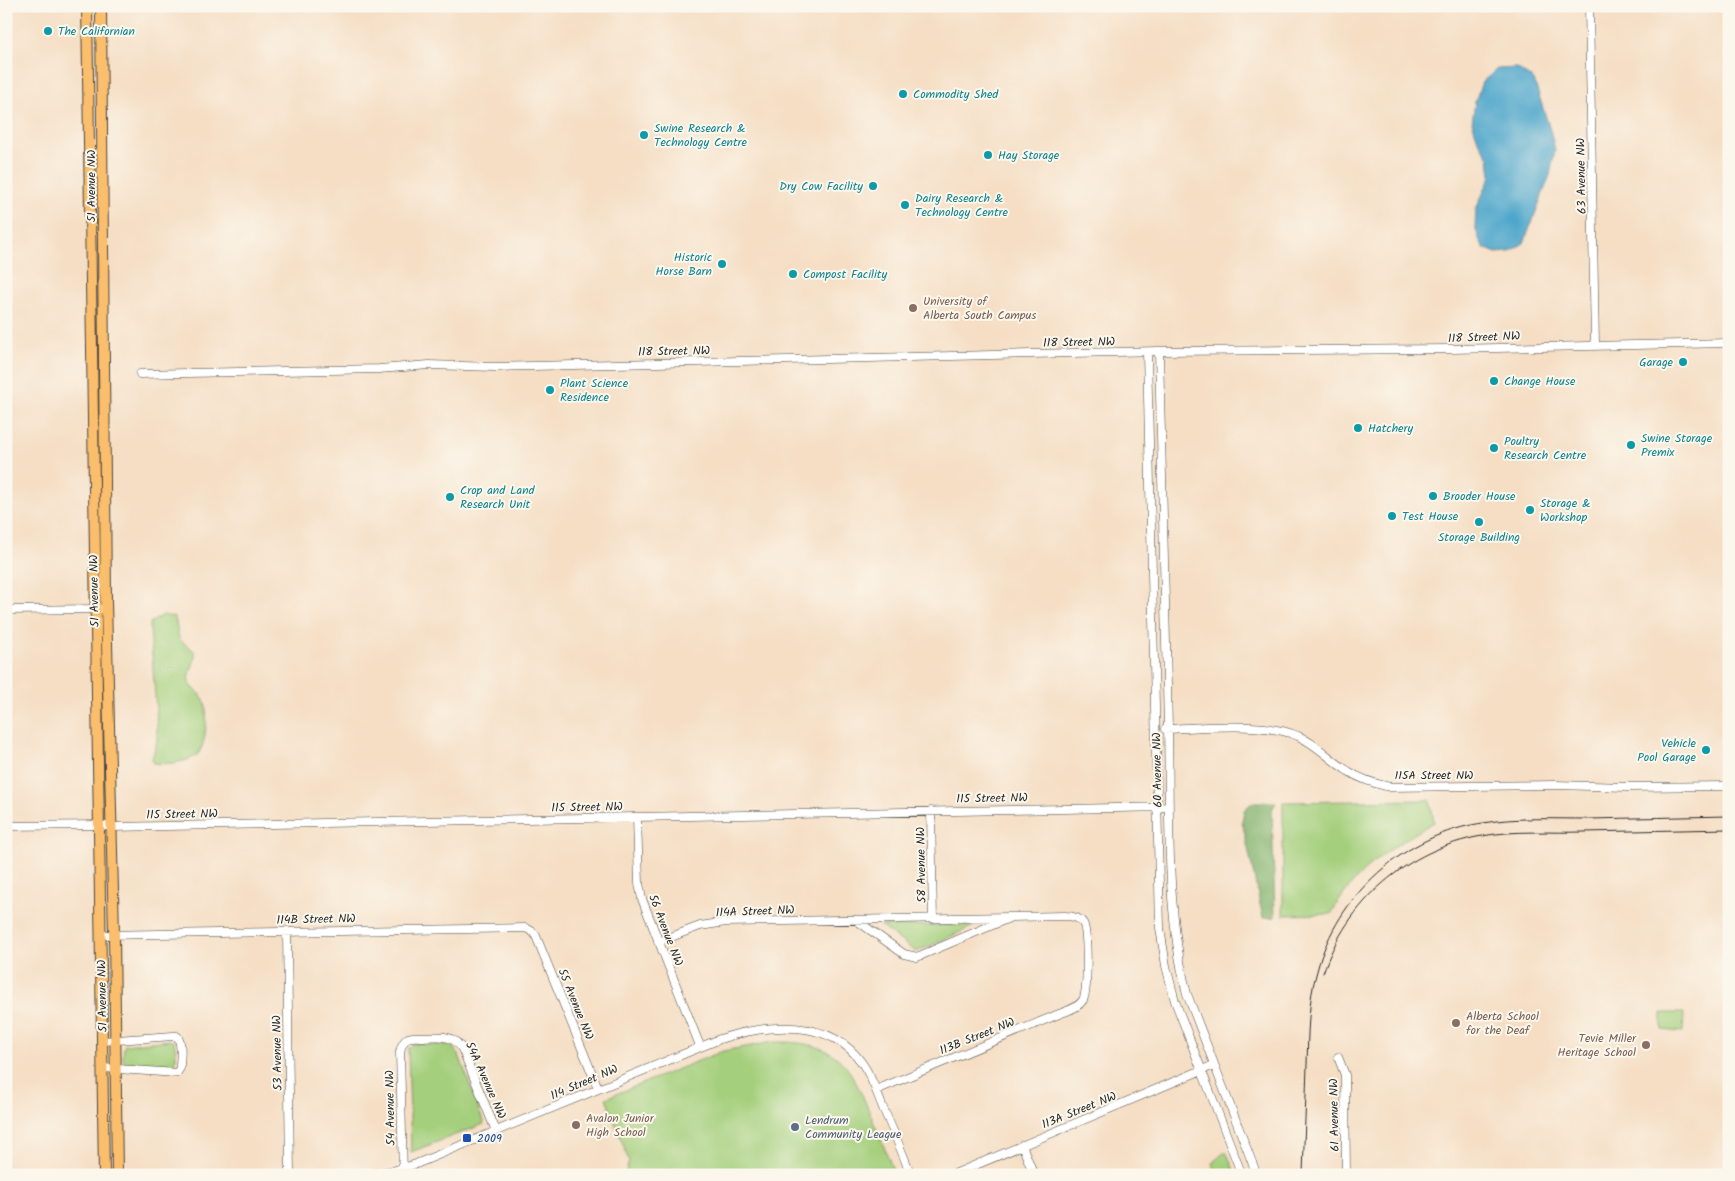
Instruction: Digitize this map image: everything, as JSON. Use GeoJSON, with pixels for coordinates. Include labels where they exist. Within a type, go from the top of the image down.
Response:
{"type":"FeatureCollection","features":[{"type":"Feature","properties":{"kind":"main road","name":"51 Avenue NW"},"geometry":{"type":"LineString","coordinates":[[87,6],[104,1175]]}},
{"type":"Feature","properties":{"kind":"main road","name":"51 Avenue NW"},"geometry":{"type":"LineString","coordinates":[[101,6],[107,609],[117,1175]]}},
{"type":"Feature","properties":{"kind":"street","name":"63 Avenue NW"},"geometry":{"type":"LineString","coordinates":[[1589,6],[1595,345]]}},
{"type":"Feature","properties":{"kind":"street","name":"118 Street NW"},"geometry":{"type":"LineString","coordinates":[[140,374],[379,369],[429,365],[494,367],[1159,351],[1452,349],[1729,343]]}},
{"type":"Feature","properties":{"kind":"street","name":"60 Avenue NW"},"geometry":{"type":"LineString","coordinates":[[1159,351],[1169,807],[1172,901],[1178,956],[1187,994],[1257,1175]]}},
{"type":"Feature","properties":{"kind":"street","name":"60 Avenue NW"},"geometry":{"type":"LineString","coordinates":[[1147,352],[1159,905],[1162,947],[1175,1001],[1242,1175]]}},
{"type":"Feature","properties":{"kind":"street"},"geometry":{"type":"LineString","coordinates":[[6,610],[107,609]]}},
{"type":"Feature","properties":{"kind":"street","name":"115A Street NW"},"geometry":{"type":"LineString","coordinates":[[1155,729],[1261,727],[1287,731],[1310,742],[1354,774],[1371,782],[1390,787],[1555,785],[1627,787],[1729,786]]}},
{"type":"Feature","properties":{"kind":"street","name":"115 Street NW"},"geometry":{"type":"LineString","coordinates":[[6,826],[100,824],[112,826],[1169,807]]}},
{"type":"Feature","properties":{"kind":"street","name":"58 Avenue NW"},"geometry":{"type":"LineString","coordinates":[[931,811],[933,919]]}},
{"type":"Feature","properties":{"kind":"street","name":"56 Avenue NW"},"geometry":{"type":"LineString","coordinates":[[637,817],[640,892],[700,1046]]}},
{"type":"Feature","properties":{"kind":"street","name":"114A Street NW"},"geometry":{"type":"LineString","coordinates":[[658,942],[700,926],[726,922],[1072,916],[1080,920],[1085,928],[1086,986],[1083,999]]}},
{"type":"Feature","properties":{"kind":"street","name":"114A Street NW"},"geometry":{"type":"LineString","coordinates":[[856,920],[904,954],[917,957],[1013,917]]}},
{"type":"Feature","properties":{"kind":"street","name":"114B Street NW"},"geometry":{"type":"LineString","coordinates":[[101,935],[522,927],[530,930]]}},
{"type":"Feature","properties":{"kind":"street","name":"55 Avenue NW"},"geometry":{"type":"LineString","coordinates":[[530,930],[536,936],[598,1088]]}},
{"type":"Feature","properties":{"kind":"street","name":"53 Avenue NW"},"geometry":{"type":"LineString","coordinates":[[287,931],[290,1175]]}},
{"type":"Feature","properties":{"kind":"street","name":"113B Street NW"},"geometry":{"type":"LineString","coordinates":[[876,1090],[1060,1014],[1075,1007],[1083,999]]}},
{"type":"Feature","properties":{"kind":"street","name":"114 Street NW"},"geometry":{"type":"LineString","coordinates":[[361,1175],[403,1171],[598,1088],[700,1046],[732,1035],[765,1029],[792,1027],[806,1028],[839,1040],[863,1064],[876,1090],[911,1175]]}},
{"type":"Feature","properties":{"kind":"street"},"geometry":{"type":"LineString","coordinates":[[103,1041],[177,1036],[180,1043],[180,1068],[177,1073],[103,1068]]}},
{"type":"Feature","properties":{"kind":"street","name":"54 Avenue NW"},"geometry":{"type":"LineString","coordinates":[[403,1171],[400,1052],[404,1042],[413,1037],[443,1036],[454,1040]]}},
{"type":"Feature","properties":{"kind":"street","name":"54A Avenue NW"},"geometry":{"type":"LineString","coordinates":[[454,1040],[463,1051],[496,1131]]}},
{"type":"Feature","properties":{"kind":"street","name":"61 Avenue NW"},"geometry":{"type":"LineString","coordinates":[[1338,1057],[1345,1074],[1346,1175]]}},
{"type":"Feature","properties":{"kind":"street","name":"113A Street NW"},"geometry":{"type":"LineString","coordinates":[[952,1175],[1214,1065]]}},
{"type":"Feature","properties":{"kind":"street"},"geometry":{"type":"LineString","coordinates":[[1022,1145],[1034,1175]]}},
{"type":"Feature","properties":{"kind":"green space"},"geometry":{"type":"Polygon","coordinates":[[[163,615],[174,617],[180,640],[195,652],[188,678],[190,684],[202,696],[205,702],[206,721],[203,744],[195,757],[184,761],[159,764],[154,763],[152,759],[157,741],[157,723],[150,623],[163,615]]]}},
{"type":"Feature","properties":{"kind":"green space"},"geometry":{"type":"Polygon","coordinates":[[[1430,800],[1434,822],[1376,860],[1352,884],[1331,914],[1283,915],[1283,802],[1430,800]]]}},
{"type":"Feature","properties":{"kind":"green space"},"geometry":{"type":"Polygon","coordinates":[[[1253,802],[1276,802],[1272,810],[1275,917],[1263,918],[1242,821],[1244,810],[1253,802]]]}},
{"type":"Feature","properties":{"kind":"green space"},"geometry":{"type":"Polygon","coordinates":[[[976,925],[916,952],[881,926],[976,925]]]}},
{"type":"Feature","properties":{"kind":"green space"},"geometry":{"type":"Polygon","coordinates":[[[1662,1013],[1684,1013],[1683,1032],[1662,1030],[1662,1013]]]}},
{"type":"Feature","properties":{"kind":"green space"},"geometry":{"type":"Polygon","coordinates":[[[169,1040],[174,1042],[176,1052],[176,1059],[172,1067],[125,1064],[123,1054],[125,1045],[169,1040]]]}},
{"type":"Feature","properties":{"kind":"green space"},"geometry":{"type":"Polygon","coordinates":[[[773,1042],[813,1046],[827,1051],[839,1059],[848,1070],[864,1099],[894,1175],[625,1175],[629,1161],[606,1098],[723,1051],[773,1042]]]}},
{"type":"Feature","properties":{"kind":"green space"},"geometry":{"type":"Polygon","coordinates":[[[413,1044],[451,1045],[459,1055],[484,1124],[411,1152],[408,1049],[413,1044]]]}},
{"type":"Feature","properties":{"kind":"green space"},"geometry":{"type":"Polygon","coordinates":[[[1226,1151],[1236,1175],[1216,1175],[1212,1163],[1226,1151]]]}},
{"type":"Feature","properties":{"kind":"water"},"geometry":{"type":"Polygon","coordinates":[[[1517,68],[1534,80],[1555,150],[1550,175],[1524,243],[1509,252],[1496,253],[1484,248],[1475,226],[1476,209],[1491,176],[1489,158],[1478,140],[1472,122],[1475,102],[1482,82],[1497,69],[1517,68]]]}},
{"type":"Feature","properties":{"kind":"tram line"},"geometry":{"type":"LineString","coordinates":[[1303,1175],[1308,1029],[1314,982],[1327,943],[1340,917],[1378,873],[1401,855],[1427,840],[1454,829],[1483,823],[1522,819],[1729,816]]}},
{"type":"Feature","properties":{"kind":"tram line"},"geometry":{"type":"LineString","coordinates":[[1323,973],[1347,923],[1383,883],[1405,866],[1429,853],[1455,843],[1482,836],[1507,833],[1729,829]]}},
{"type":"Feature","properties":{"kind":"place","name":"The Californian"},"geometry":{"type":"Point","coordinates":[48,31]}},
{"type":"Feature","properties":{"kind":"place","name":"Commodity Shed"},"geometry":{"type":"Point","coordinates":[903,94]}},
{"type":"Feature","properties":{"kind":"place","name":"Swine Research & Technology Centre"},"geometry":{"type":"Point","coordinates":[644,135]}},
{"type":"Feature","properties":{"kind":"place","name":"Hay Storage"},"geometry":{"type":"Point","coordinates":[988,155]}},
{"type":"Feature","properties":{"kind":"place","name":"Dry Cow Facility"},"geometry":{"type":"Point","coordinates":[873,186]}},
{"type":"Feature","properties":{"kind":"place","name":"Dairy Research & Technology Centre"},"geometry":{"type":"Point","coordinates":[905,205]}},
{"type":"Feature","properties":{"kind":"place","name":"Historic Horse Barn"},"geometry":{"type":"Point","coordinates":[722,264]}},
{"type":"Feature","properties":{"kind":"place","name":"Compost Facility"},"geometry":{"type":"Point","coordinates":[793,274]}},
{"type":"Feature","properties":{"kind":"place","name":"University of Alberta South Campus"},"geometry":{"type":"Point","coordinates":[913,308]}},
{"type":"Feature","properties":{"kind":"place","name":"Garage"},"geometry":{"type":"Point","coordinates":[1683,362]}},
{"type":"Feature","properties":{"kind":"place","name":"Change House"},"geometry":{"type":"Point","coordinates":[1494,381]}},
{"type":"Feature","properties":{"kind":"place","name":"Plant Science Residence"},"geometry":{"type":"Point","coordinates":[550,390]}},
{"type":"Feature","properties":{"kind":"place","name":"Hatchery"},"geometry":{"type":"Point","coordinates":[1358,428]}},
{"type":"Feature","properties":{"kind":"place","name":"Swine Storage Premix"},"geometry":{"type":"Point","coordinates":[1631,445]}},
{"type":"Feature","properties":{"kind":"place","name":"Poultry Research Centre"},"geometry":{"type":"Point","coordinates":[1494,448]}},
{"type":"Feature","properties":{"kind":"place","name":"Brooder House"},"geometry":{"type":"Point","coordinates":[1433,496]}},
{"type":"Feature","properties":{"kind":"place","name":"Crop and Land Research Unit"},"geometry":{"type":"Point","coordinates":[450,497]}},
{"type":"Feature","properties":{"kind":"place","name":"Storage & Workshop"},"geometry":{"type":"Point","coordinates":[1530,510]}},
{"type":"Feature","properties":{"kind":"place","name":"Test House"},"geometry":{"type":"Point","coordinates":[1392,516]}},
{"type":"Feature","properties":{"kind":"place","name":"Storage Building"},"geometry":{"type":"Point","coordinates":[1479,522]}},
{"type":"Feature","properties":{"kind":"place","name":"Vehicle Pool Garage"},"geometry":{"type":"Point","coordinates":[1706,750]}},
{"type":"Feature","properties":{"kind":"place","name":"Alberta School for the Deaf"},"geometry":{"type":"Point","coordinates":[1456,1023]}},
{"type":"Feature","properties":{"kind":"place","name":"Tevie Miller Heritage School"},"geometry":{"type":"Point","coordinates":[1646,1045]}},
{"type":"Feature","properties":{"kind":"place","name":"Avalon Junior High School"},"geometry":{"type":"Point","coordinates":[576,1125]}},
{"type":"Feature","properties":{"kind":"place","name":"Lendrum Community League"},"geometry":{"type":"Point","coordinates":[795,1127]}},
{"type":"Feature","properties":{"kind":"place","name":"2009"},"geometry":{"type":"Point","coordinates":[467,1138]}}]}
